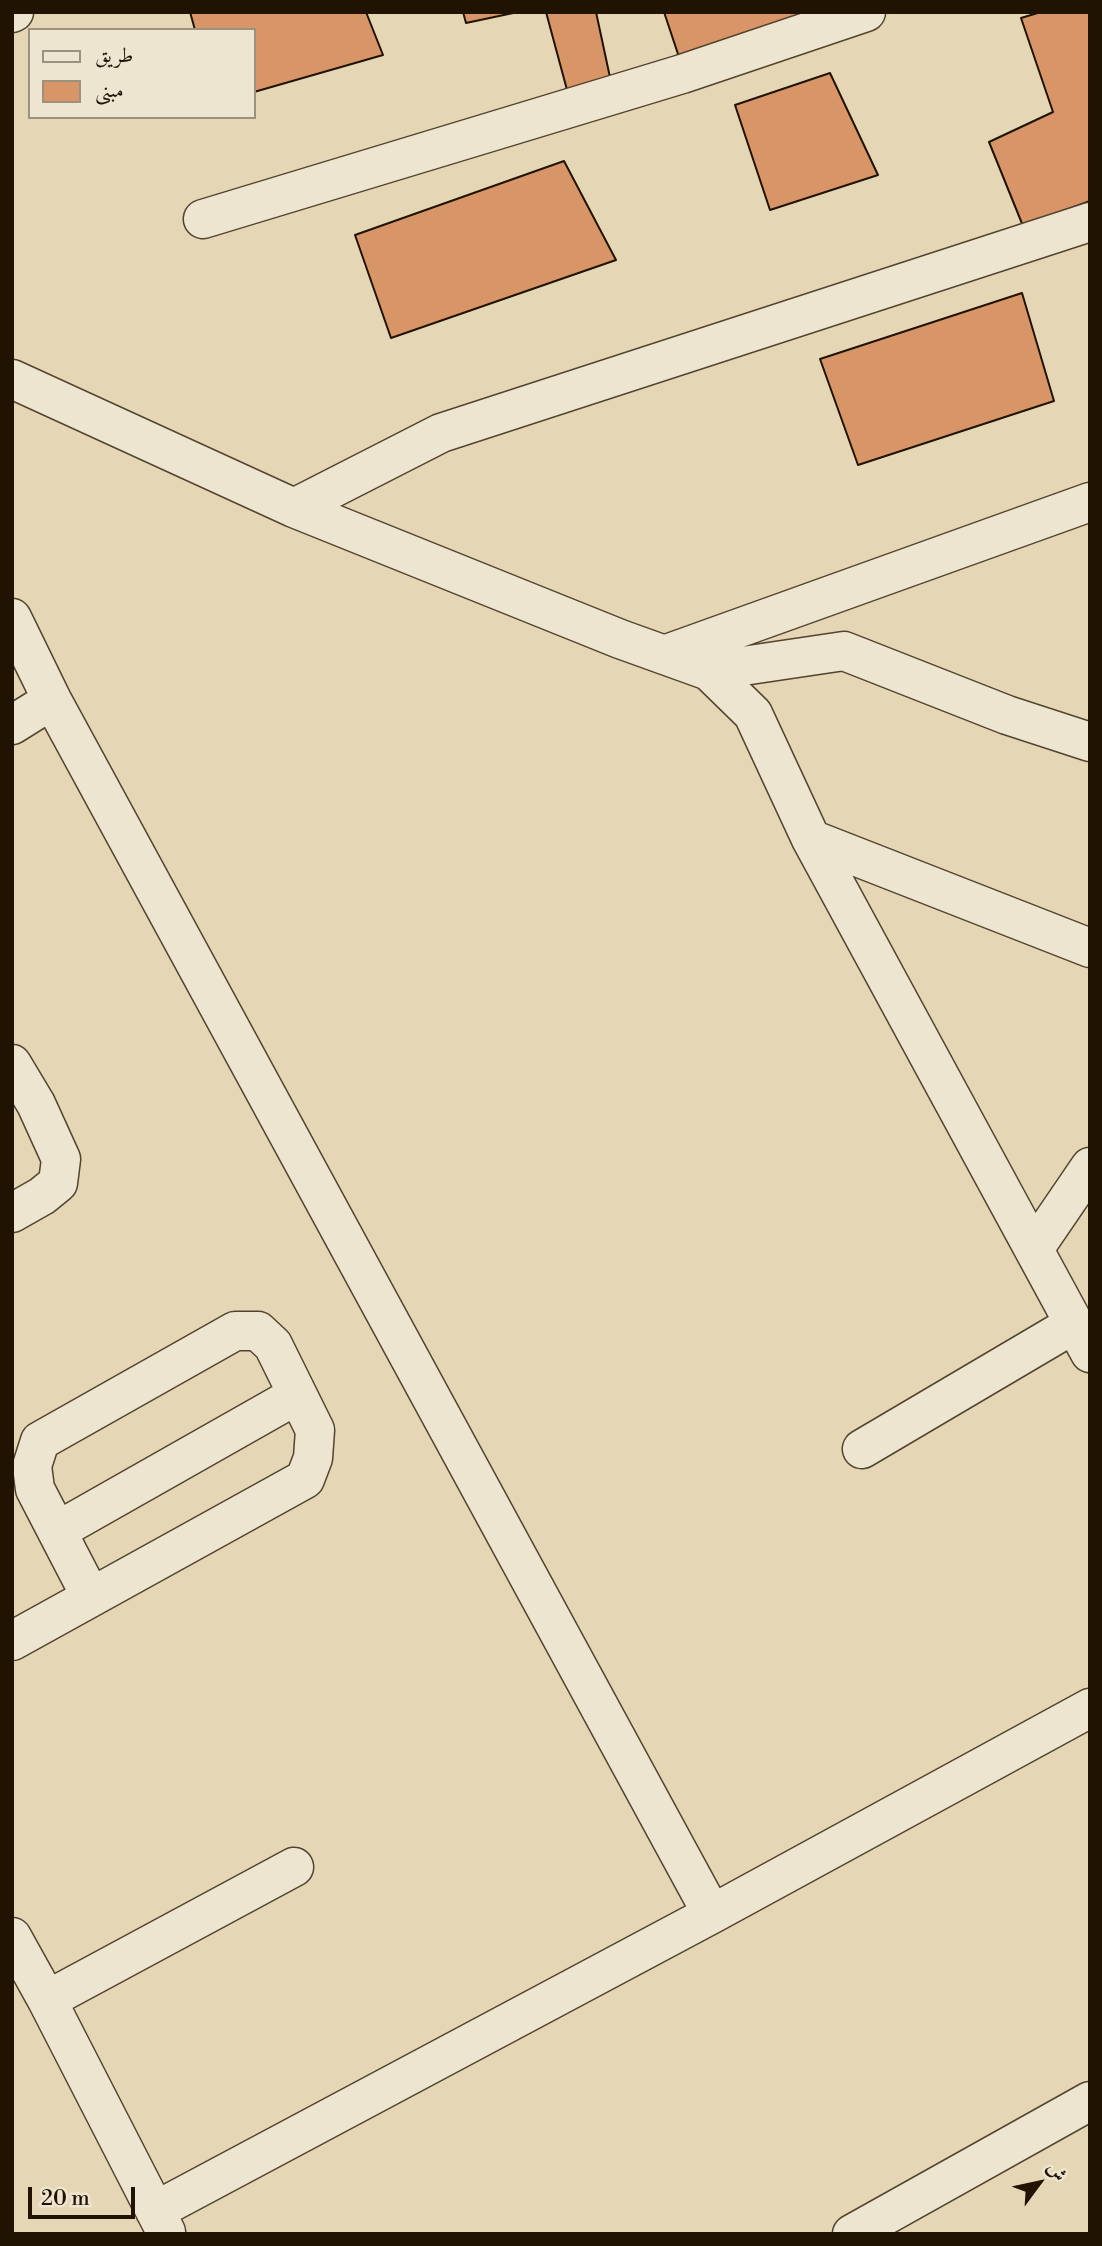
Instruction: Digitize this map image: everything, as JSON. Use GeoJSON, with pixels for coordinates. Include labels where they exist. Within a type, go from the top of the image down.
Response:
{"type":"FeatureCollection","features":[{"type":"Feature","properties":{"kind":"street"},"geometry":{"type":"LineString","coordinates":[[203,219],[682,74],[866,12]]}},
{"type":"Feature","properties":{"kind":"street"},"geometry":{"type":"LineString","coordinates":[[293,508],[441,433],[1090,222]]}},
{"type":"Feature","properties":{"kind":"street"},"geometry":{"type":"LineString","coordinates":[[12,379],[293,508],[709,671],[753,714],[811,839],[1082,1338],[862,1449]]}},
{"type":"Feature","properties":{"kind":"street"},"geometry":{"type":"LineString","coordinates":[[664,655],[1090,502]]}},
{"type":"Feature","properties":{"kind":"street"},"geometry":{"type":"LineString","coordinates":[[12,618],[52,701],[712,1914]]}},
{"type":"Feature","properties":{"kind":"street"},"geometry":{"type":"LineString","coordinates":[[709,671],[844,651],[1007,715],[1090,742]]}},
{"type":"Feature","properties":{"kind":"street"},"geometry":{"type":"LineString","coordinates":[[12,725],[52,701]]}},
{"type":"Feature","properties":{"kind":"street"},"geometry":{"type":"LineString","coordinates":[[811,839],[1090,948]]}},
{"type":"Feature","properties":{"kind":"street"},"geometry":{"type":"LineString","coordinates":[[12,1064],[24,1110],[61,1159],[58,1183],[42,1196],[12,1213]]}},
{"type":"Feature","properties":{"kind":"street"},"geometry":{"type":"LineString","coordinates":[[1034,1249],[1090,1167]]}},
{"type":"Feature","properties":{"kind":"street"},"geometry":{"type":"LineString","coordinates":[[12,1641],[92,1597],[305,1479],[313,1458],[315,1430],[273,1345],[258,1331],[235,1331],[40,1441],[32,1466],[35,1489],[92,1597]]}},
{"type":"Feature","properties":{"kind":"street"},"geometry":{"type":"LineString","coordinates":[[57,1531],[297,1395]]}},
{"type":"Feature","properties":{"kind":"street"},"geometry":{"type":"LineString","coordinates":[[12,1937],[161,2222],[712,1914],[1090,1708]]}},
{"type":"Feature","properties":{"kind":"street"},"geometry":{"type":"LineString","coordinates":[[47,2000],[294,1867]]}},
{"type":"Feature","properties":{"kind":"street"},"geometry":{"type":"LineString","coordinates":[[852,2234],[1090,2101]]}},
{"type":"Feature","properties":{"kind":"building"},"geometry":{"type":"Polygon","coordinates":[[[190,12],[366,12],[383,55],[256,91],[256,28],[194,28],[190,12]]]}},
{"type":"Feature","properties":{"kind":"building"},"geometry":{"type":"Polygon","coordinates":[[[463,12],[518,12],[466,23],[463,12]]]}},
{"type":"Feature","properties":{"kind":"building"},"geometry":{"type":"Polygon","coordinates":[[[546,12],[596,12],[611,82],[570,101],[546,12]]]}},
{"type":"Feature","properties":{"kind":"building"},"geometry":{"type":"Polygon","coordinates":[[[664,12],[801,12],[798,26],[683,69],[664,12]]]}},
{"type":"Feature","properties":{"kind":"building"},"geometry":{"type":"Polygon","coordinates":[[[1041,12],[1090,12],[1090,201],[1023,226],[989,142],[1053,112],[1021,18],[1041,12]]]}},
{"type":"Feature","properties":{"kind":"building"},"geometry":{"type":"Polygon","coordinates":[[[830,73],[878,175],[770,210],[735,105],[830,73]]]}},
{"type":"Feature","properties":{"kind":"building"},"geometry":{"type":"Polygon","coordinates":[[[564,161],[616,260],[391,338],[355,235],[564,161]]]}},
{"type":"Feature","properties":{"kind":"building"},"geometry":{"type":"Polygon","coordinates":[[[1022,293],[1054,401],[858,465],[820,359],[1022,293]]]}}]}
